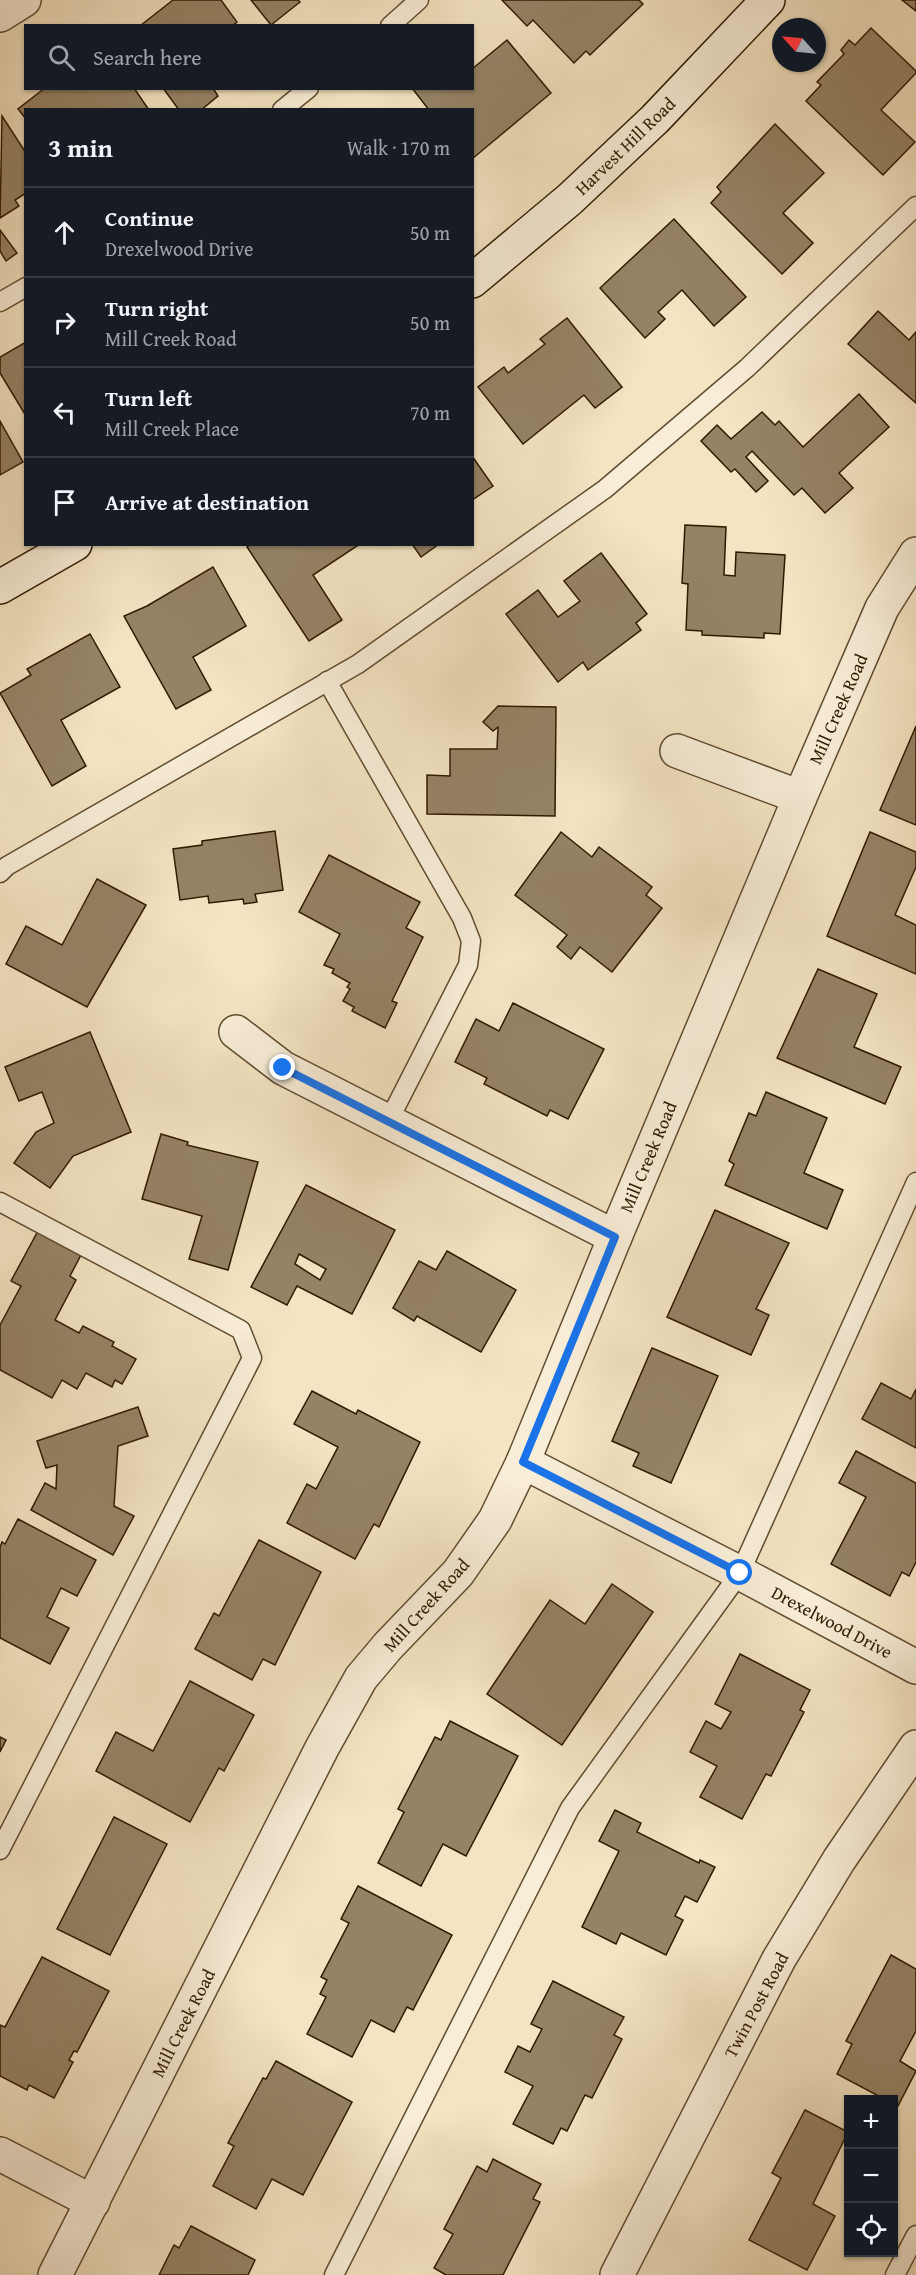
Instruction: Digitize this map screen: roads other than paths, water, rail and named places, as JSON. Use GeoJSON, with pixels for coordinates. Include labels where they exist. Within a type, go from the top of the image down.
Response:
{"type":"FeatureCollection","features":[{"type":"Feature","properties":{"kind":"street"},"geometry":{"type":"LineString","coordinates":[[0,15],[24,0]]}},
{"type":"Feature","properties":{"kind":"street","name":"Harvest Hill Road"},"geometry":{"type":"LineString","coordinates":[[474,279],[570,199],[655,119],[768,0]]}},
{"type":"Feature","properties":{"kind":"street"},"geometry":{"type":"LineString","coordinates":[[0,587],[72,546]]}},
{"type":"Feature","properties":{"kind":"street","name":"Mill Creek Road"},"geometry":{"type":"LineString","coordinates":[[55,2275],[317,1759],[361,1678],[388,1646],[458,1573],[495,1520],[523,1462],[615,1237],[882,608],[916,554]]}},
{"type":"Feature","properties":{"kind":"street"},"geometry":{"type":"LineString","coordinates":[[677,751],[800,797]]}},
{"type":"Feature","properties":{"kind":"street"},"geometry":{"type":"LineString","coordinates":[[236,1032],[283,1068],[615,1237]]}},
{"type":"Feature","properties":{"kind":"street","name":"Drexelwood Drive"},"geometry":{"type":"LineString","coordinates":[[523,1462],[740,1573],[916,1667]]}},
{"type":"Feature","properties":{"kind":"street","name":"Twin Post Road"},"geometry":{"type":"LineString","coordinates":[[616,2275],[779,1959],[839,1860],[916,1747]]}},
{"type":"Feature","properties":{"kind":"street"},"geometry":{"type":"LineString","coordinates":[[0,2154],[93,2202]]}},
{"type":"Feature","properties":{"kind":"lane"},"geometry":{"type":"LineString","coordinates":[[392,24],[418,0]]}},
{"type":"Feature","properties":{"kind":"lane"},"geometry":{"type":"LineString","coordinates":[[284,108],[307,90]]}},
{"type":"Feature","properties":{"kind":"lane"},"geometry":{"type":"LineString","coordinates":[[0,873],[7,866],[358,664],[604,489],[747,368],[916,207]]}},
{"type":"Feature","properties":{"kind":"lane"},"geometry":{"type":"LineString","coordinates":[[0,302],[24,288]]}},
{"type":"Feature","properties":{"kind":"lane"},"geometry":{"type":"LineString","coordinates":[[327,681],[462,918],[471,941],[468,965],[388,1122]]}},
{"type":"Feature","properties":{"kind":"lane"},"geometry":{"type":"LineString","coordinates":[[334,2275],[570,1808],[740,1573],[916,1182]]}},
{"type":"Feature","properties":{"kind":"lane"},"geometry":{"type":"LineString","coordinates":[[0,1202],[241,1330],[252,1358],[0,1850]]}},
{"type":"Feature","properties":{"kind":"lane"},"geometry":{"type":"LineString","coordinates":[[896,2275],[916,2235]]}}]}
